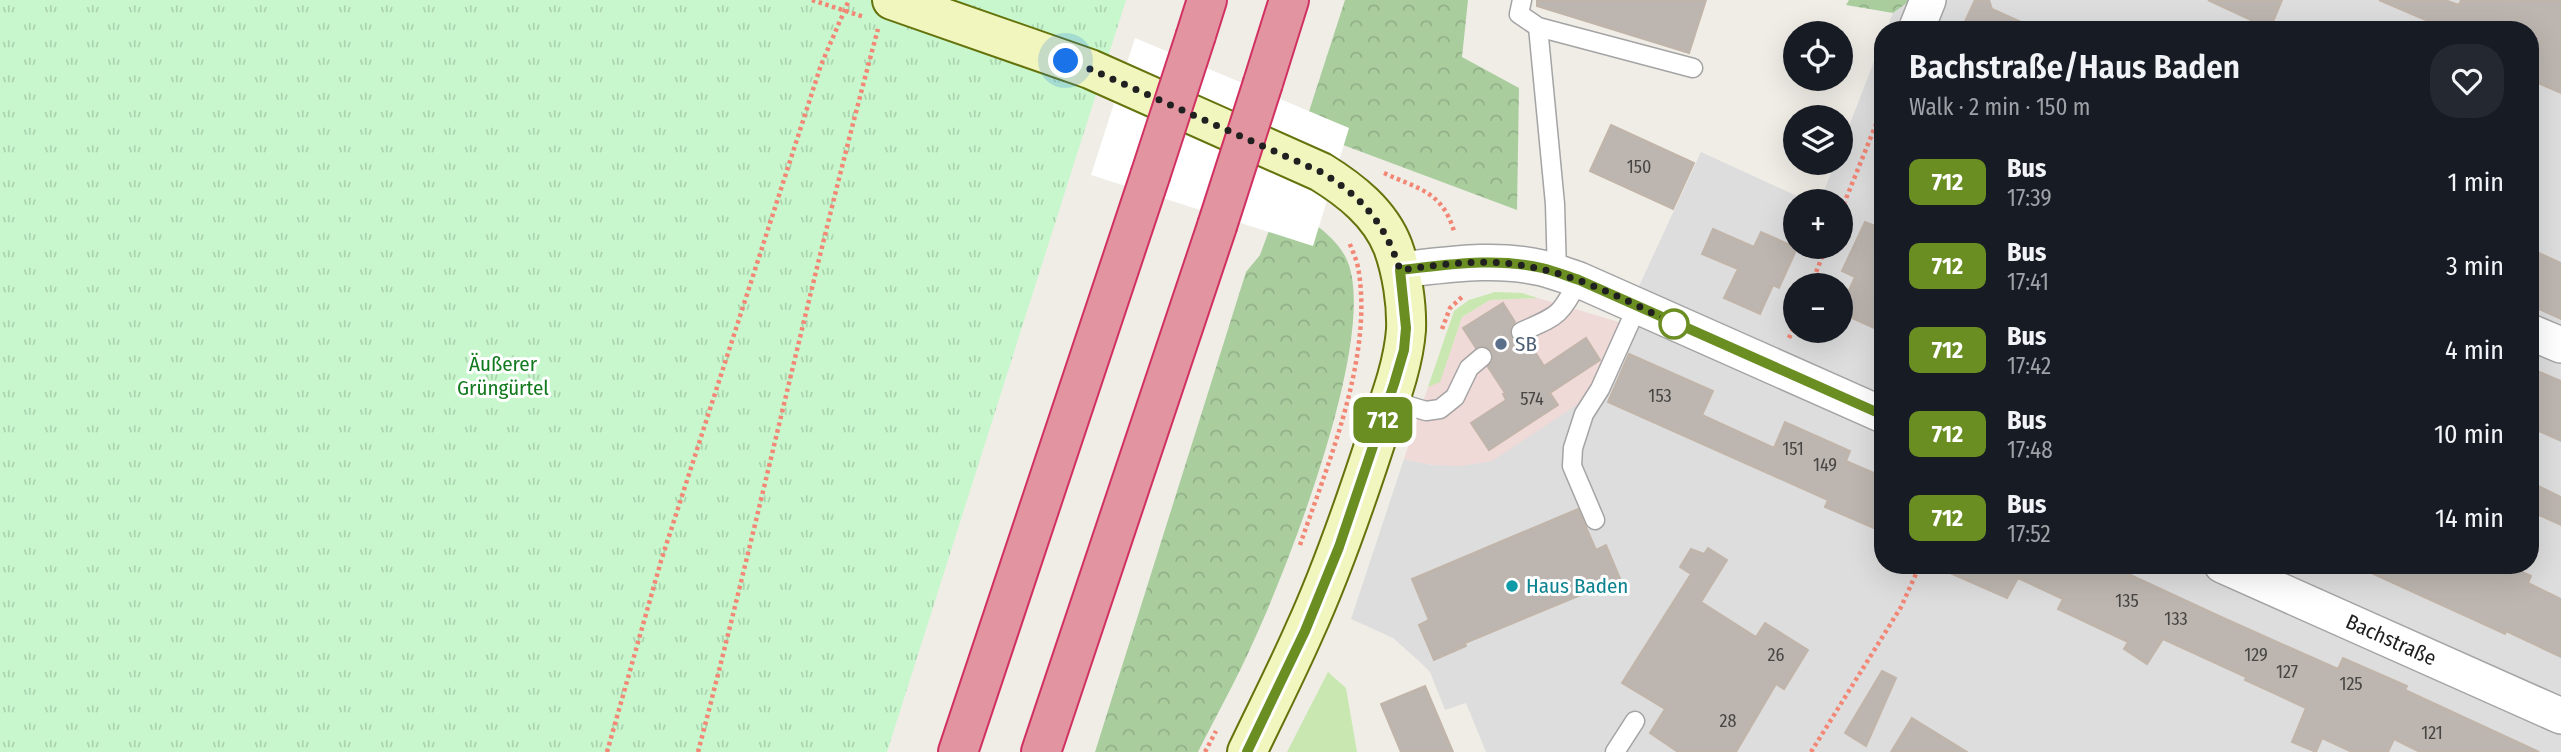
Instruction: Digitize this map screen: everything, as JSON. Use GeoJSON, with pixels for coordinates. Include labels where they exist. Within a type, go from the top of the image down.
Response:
{"type":"FeatureCollection","features":[{"type":"Feature","properties":{"kind":"highway"},"geometry":{"type":"LineString","coordinates":[[1041,752],[1217,226],[1289,0]]}},
{"type":"Feature","properties":{"kind":"highway"},"geometry":{"type":"LineString","coordinates":[[958,752],[1201,18]]}},
{"type":"Feature","properties":{"kind":"street"},"geometry":{"type":"LineString","coordinates":[[1920,21],[1928,0]]}},
{"type":"Feature","properties":{"kind":"street"},"geometry":{"type":"LineString","coordinates":[[886,11],[1090,69],[1321,172],[1363,203],[1381,225],[1392,245],[1400,270],[1406,328],[1404,350],[1339,547],[1315,607],[1247,752]]}},
{"type":"Feature","properties":{"kind":"street"},"geometry":{"type":"LineString","coordinates":[[1400,270],[1502,262],[1543,268],[1874,411]]}},
{"type":"Feature","properties":{"kind":"street"},"geometry":{"type":"LineString","coordinates":[[2539,336],[2561,345]]}},
{"type":"Feature","properties":{"kind":"street","name":"Bachstraße"},"geometry":{"type":"LineString","coordinates":[[2242,574],[2561,716]]}},
{"type":"Feature","properties":{"kind":"lane"},"geometry":{"type":"LineString","coordinates":[[1522,0],[1519,13],[1538,27],[1693,68]]}},
{"type":"Feature","properties":{"kind":"lane"},"geometry":{"type":"LineString","coordinates":[[1521,332],[1553,318],[1561,311],[1568,277],[1555,204],[1538,27]]}},
{"type":"Feature","properties":{"kind":"lane"},"geometry":{"type":"LineString","coordinates":[[1595,520],[1572,466],[1573,448],[1584,414],[1600,389],[1637,307]]}},
{"type":"Feature","properties":{"kind":"lane"},"geometry":{"type":"LineString","coordinates":[[1389,400],[1426,411],[1440,409],[1455,397],[1469,368],[1482,357]]}},
{"type":"Feature","properties":{"kind":"lane"},"geometry":{"type":"LineString","coordinates":[[1615,752],[1635,721]]}},
{"type":"Feature","properties":{"kind":"path"},"geometry":{"type":"LineString","coordinates":[[607,752],[661,561],[821,65],[849,0]]}},
{"type":"Feature","properties":{"kind":"path"},"geometry":{"type":"LineString","coordinates":[[698,752],[742,586],[838,178],[886,11]]}},
{"type":"Feature","properties":{"kind":"path"},"geometry":{"type":"LineString","coordinates":[[1850,189],[1874,129]]}},
{"type":"Feature","properties":{"kind":"path"},"geometry":{"type":"LineString","coordinates":[[1381,172],[1429,194],[1444,205],[1463,263],[1468,291],[1450,308],[1441,332],[1406,328]]}},
{"type":"Feature","properties":{"kind":"path"},"geometry":{"type":"LineString","coordinates":[[1297,554],[1355,369],[1360,325],[1359,271],[1349,241],[1341,232]]}},
{"type":"Feature","properties":{"kind":"path"},"geometry":{"type":"LineString","coordinates":[[1811,752],[1901,607],[1916,574]]}},
{"type":"Feature","properties":{"kind":"path"},"geometry":{"type":"LineString","coordinates":[[1205,752],[1217,730]]}},
{"type":"Feature","properties":{"kind":"shaded area"},"geometry":{"type":"Polygon","coordinates":[[[1911,0],[2561,0],[2561,752],[1486,752],[1466,703],[1445,710],[1430,672],[1420,662],[1393,638],[1351,619],[1404,459],[1433,465],[1622,323],[1701,152],[1783,190],[1783,259],[1853,259],[1853,189],[1825,189],[1830,175],[1853,175],[1853,116],[1874,61],[1874,574],[2539,574],[2539,21],[1890,21],[1893,13],[1911,0]]]}},
{"type":"Feature","properties":{"kind":"shaded area"},"geometry":{"type":"Polygon","coordinates":[[[1538,298],[1622,323],[1599,376],[1581,402],[1492,461],[1460,466],[1433,465],[1404,459],[1428,387],[1440,381],[1462,317],[1490,300],[1538,298]]]}},
{"type":"Feature","properties":{"kind":"green space","name":"Äußerer Grüngürtel"},"geometry":{"type":"Polygon","coordinates":[[[0,0],[1126,0],[887,752],[0,752],[0,0]]]}},
{"type":"Feature","properties":{"kind":"green space"},"geometry":{"type":"Polygon","coordinates":[[[1345,0],[1468,0],[1462,57],[1519,88],[1517,210],[1303,130],[1345,0]]]}},
{"type":"Feature","properties":{"kind":"green space"},"geometry":{"type":"Polygon","coordinates":[[[1849,0],[1911,0],[1893,13],[1846,5],[1849,0]]]}},
{"type":"Feature","properties":{"kind":"green space"},"geometry":{"type":"Polygon","coordinates":[[[1279,203],[1316,225],[1339,247],[1345,256],[1353,289],[1352,335],[1342,388],[1308,504],[1255,638],[1198,752],[1095,752],[1246,272],[1260,255],[1279,203]]]}},
{"type":"Feature","properties":{"kind":"green space"},"geometry":{"type":"Polygon","coordinates":[[[1495,292],[1522,293],[1538,298],[1490,300],[1462,317],[1440,382],[1428,387],[1454,311],[1469,300],[1495,292]]]}},
{"type":"Feature","properties":{"kind":"green space"},"geometry":{"type":"Polygon","coordinates":[[[1328,672],[1346,688],[1357,752],[1287,752],[1328,672]]]}},
{"type":"Feature","properties":{"kind":"pier"},"geometry":{"type":"Polygon","coordinates":[[[1135,38],[1349,128],[1313,246],[1091,175],[1135,38]]]}},
{"type":"Feature","properties":{"kind":"building"},"geometry":{"type":"Polygon","coordinates":[[[1537,0],[1706,0],[1689,53],[1537,6],[1537,0]]]}},
{"type":"Feature","properties":{"kind":"building"},"geometry":{"type":"Polygon","coordinates":[[[1975,0],[1989,0],[1992,9],[2019,21],[1965,21],[1975,0]]]}},
{"type":"Feature","properties":{"kind":"building"},"geometry":{"type":"Polygon","coordinates":[[[2208,0],[2282,0],[2273,21],[2253,21],[2208,0]]]}},
{"type":"Feature","properties":{"kind":"building"},"geometry":{"type":"Polygon","coordinates":[[[2379,0],[2445,0],[2459,5],[2461,0],[2561,0],[2561,93],[2539,83],[2539,21],[2428,21],[2379,0]]]}},
{"type":"Feature","properties":{"kind":"building"},"geometry":{"type":"Polygon","coordinates":[[[1611,125],[1694,163],[1673,209],[1590,171],[1611,125]]]}},
{"type":"Feature","properties":{"kind":"building"},"geometry":{"type":"Polygon","coordinates":[[[1865,222],[1874,226],[1874,328],[1853,318],[1855,277],[1853,273],[1842,271],[1848,259],[1853,259],[1853,248],[1865,222]]]}},
{"type":"Feature","properties":{"kind":"building"},"geometry":{"type":"Polygon","coordinates":[[[1713,229],[1754,247],[1761,232],[1783,242],[1783,259],[1792,259],[1786,273],[1783,273],[1779,288],[1773,285],[1760,314],[1724,298],[1738,269],[1702,254],[1713,229]]]}},
{"type":"Feature","properties":{"kind":"building"},"geometry":{"type":"Polygon","coordinates":[[[2539,253],[2561,263],[2561,319],[2539,309],[2539,253]]]}},
{"type":"Feature","properties":{"kind":"building"},"geometry":{"type":"Polygon","coordinates":[[[1503,303],[1515,322],[1510,330],[1511,337],[1519,343],[1528,341],[1544,366],[1586,338],[1600,360],[1550,393],[1558,405],[1489,450],[1471,423],[1506,400],[1503,394],[1505,393],[1488,367],[1493,360],[1491,350],[1485,346],[1476,348],[1463,328],[1503,303]]]}},
{"type":"Feature","properties":{"kind":"building"},"geometry":{"type":"Polygon","coordinates":[[[1629,354],[1713,391],[1702,415],[1774,448],[1785,422],[1850,451],[1846,461],[1874,473],[1874,528],[1825,507],[1828,500],[1608,402],[1629,354]]]}},
{"type":"Feature","properties":{"kind":"building"},"geometry":{"type":"Polygon","coordinates":[[[2539,372],[2561,381],[2561,441],[2539,431],[2539,372]]]}},
{"type":"Feature","properties":{"kind":"building"},"geometry":{"type":"Polygon","coordinates":[[[2539,486],[2561,497],[2561,525],[2539,515],[2539,486]]]}},
{"type":"Feature","properties":{"kind":"building","name":"Haus Baden"},"geometry":{"type":"Polygon","coordinates":[[[1578,509],[1596,550],[1606,545],[1621,581],[1465,643],[1466,646],[1434,660],[1419,625],[1429,620],[1412,579],[1578,509]]]}},
{"type":"Feature","properties":{"kind":"building"},"geometry":{"type":"Polygon","coordinates":[[[1708,548],[1727,560],[1701,602],[1756,637],[1765,623],[1808,650],[1784,689],[1776,684],[1736,752],[1678,752],[1650,733],[1665,709],[1622,683],[1691,574],[1680,567],[1691,549],[1704,554],[1708,548]]]}},
{"type":"Feature","properties":{"kind":"building"},"geometry":{"type":"Polygon","coordinates":[[[1952,574],[2128,574],[2338,669],[2343,658],[2407,686],[2405,690],[2539,752],[2420,752],[2394,739],[2388,752],[2352,752],[2322,738],[2316,752],[2292,742],[2306,708],[2245,680],[2246,677],[2163,639],[2147,664],[2124,649],[2128,642],[2058,609],[2063,599],[2018,578],[2007,598],[1952,574]]]}},
{"type":"Feature","properties":{"kind":"building"},"geometry":{"type":"Polygon","coordinates":[[[2374,574],[2527,574],[2531,576],[2528,583],[2561,599],[2561,657],[2506,631],[2505,634],[2374,574]]]}},
{"type":"Feature","properties":{"kind":"building"},"geometry":{"type":"Polygon","coordinates":[[[1882,671],[1896,678],[1866,746],[1845,733],[1882,671]]]}},
{"type":"Feature","properties":{"kind":"building"},"geometry":{"type":"Polygon","coordinates":[[[1425,686],[1453,752],[1401,752],[1381,704],[1425,686]]]}},
{"type":"Feature","properties":{"kind":"building"},"geometry":{"type":"Polygon","coordinates":[[[1912,718],[1967,752],[1891,752],[1912,718]]]}},
{"type":"Feature","properties":{"kind":"bus line","name":"712"},"geometry":{"type":"LineString","coordinates":[[1247,752],[1305,631],[1339,547],[1394,384],[1404,350],[1406,328],[1400,270],[1502,262],[1543,268],[1579,280],[1874,411]]}},
{"type":"Feature","properties":{"kind":"place","name":"SB"},"geometry":{"type":"Point","coordinates":[1501,344]}},
{"type":"Feature","properties":{"kind":"place","name":"Haus Baden"},"geometry":{"type":"Point","coordinates":[1512,586]}},
{"type":"Feature","properties":{"kind":"route"},"geometry":{"type":"LineString","coordinates":[[1066,61],[1090,69],[1321,172],[1342,185],[1363,203],[1381,225],[1392,245],[1400,270],[1502,262],[1543,268],[1579,280],[1674,324]]}}]}
